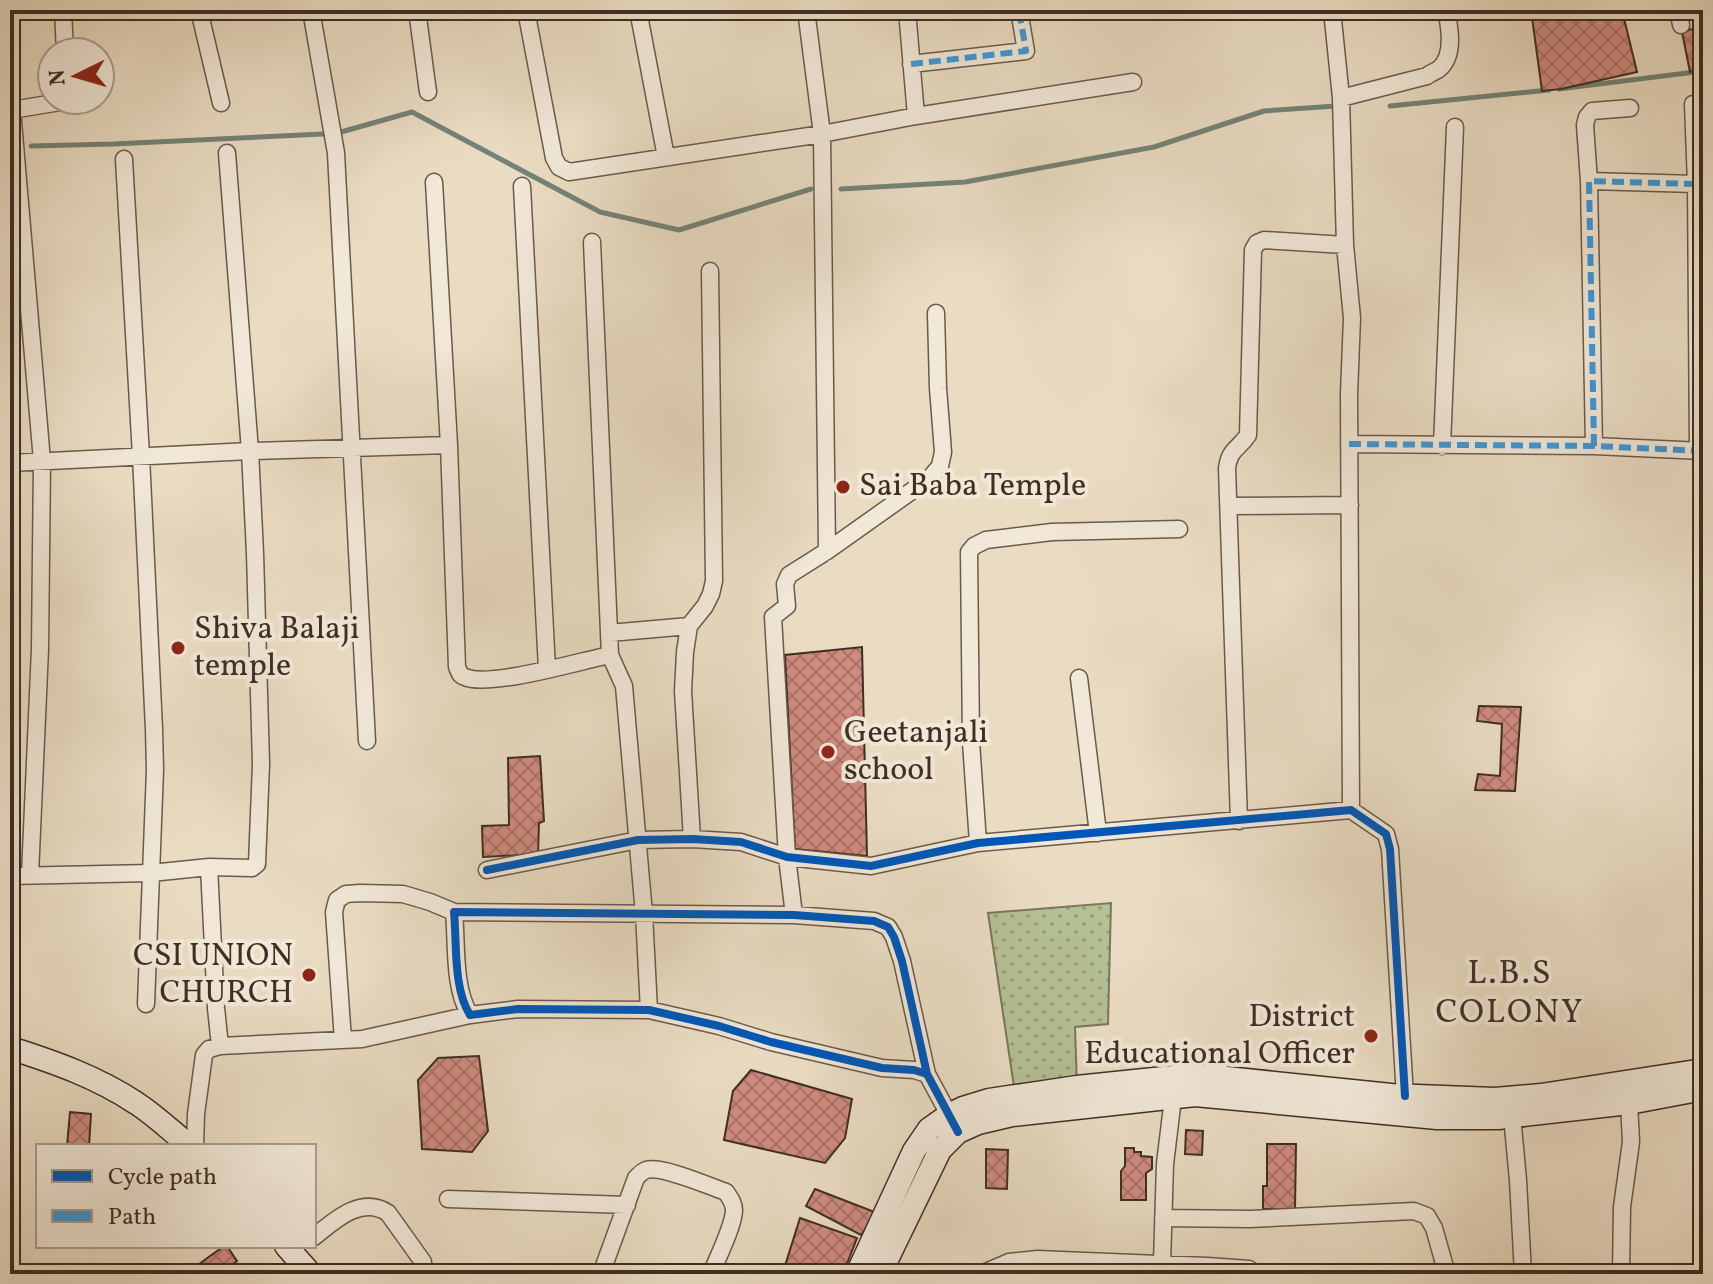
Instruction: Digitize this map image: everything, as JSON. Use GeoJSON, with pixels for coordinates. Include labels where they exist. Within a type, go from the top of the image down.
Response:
{"type":"FeatureCollection","features":[{"type":"Feature","properties":{"kind":"main road"},"geometry":{"type":"LineString","coordinates":[[10,1048],[66,1066],[108,1086],[138,1104],[190,1144]]}},
{"type":"Feature","properties":{"kind":"main road"},"geometry":{"type":"LineString","coordinates":[[10,1062],[87,1089],[165,1144]]}},
{"type":"Feature","properties":{"kind":"main road"},"geometry":{"type":"LineString","coordinates":[[880,1274],[953,1123],[963,1108],[989,1100],[1183,1076],[1405,1096],[1495,1099],[1703,1070]]}},
{"type":"Feature","properties":{"kind":"main road"},"geometry":{"type":"LineString","coordinates":[[857,1274],[914,1151],[929,1129],[953,1123],[978,1123],[1012,1115],[1195,1095],[1469,1119],[1629,1103],[1703,1089]]}},
{"type":"Feature","properties":{"kind":"main road"},"geometry":{"type":"LineString","coordinates":[[274,1248],[293,1255],[311,1274]]}},
{"type":"Feature","properties":{"kind":"street"},"geometry":{"type":"LineString","coordinates":[[63,10],[64,36]]}},
{"type":"Feature","properties":{"kind":"street"},"geometry":{"type":"LineString","coordinates":[[199,10],[221,103]]}},
{"type":"Feature","properties":{"kind":"street"},"geometry":{"type":"LineString","coordinates":[[311,10],[336,153],[367,741]]}},
{"type":"Feature","properties":{"kind":"street"},"geometry":{"type":"LineString","coordinates":[[417,10],[428,92]]}},
{"type":"Feature","properties":{"kind":"street"},"geometry":{"type":"LineString","coordinates":[[526,10],[554,158],[559,167],[569,172],[1133,82]]}},
{"type":"Feature","properties":{"kind":"street"},"geometry":{"type":"LineString","coordinates":[[638,10],[666,157]]}},
{"type":"Feature","properties":{"kind":"street"},"geometry":{"type":"LineString","coordinates":[[806,10],[822,134],[827,551]]}},
{"type":"Feature","properties":{"kind":"street"},"geometry":{"type":"LineString","coordinates":[[907,10],[916,116]]}},
{"type":"Feature","properties":{"kind":"street"},"geometry":{"type":"LineString","coordinates":[[911,64],[1026,51],[1019,10]]}},
{"type":"Feature","properties":{"kind":"street"},"geometry":{"type":"LineString","coordinates":[[1332,10],[1341,98],[1345,245],[1352,318],[1349,444],[1351,810]]}},
{"type":"Feature","properties":{"kind":"street"},"geometry":{"type":"LineString","coordinates":[[1341,98],[1427,76],[1439,69],[1447,58],[1450,40],[1446,10]]}},
{"type":"Feature","properties":{"kind":"street"},"geometry":{"type":"LineString","coordinates":[[1349,444],[1594,446],[1701,451],[1700,184],[1693,104]]}},
{"type":"Feature","properties":{"kind":"street"},"geometry":{"type":"LineString","coordinates":[[30,875],[40,649],[42,461],[11,110],[36,106]]}},
{"type":"Feature","properties":{"kind":"street"},"geometry":{"type":"LineString","coordinates":[[1594,446],[1589,181],[1585,125],[1592,111],[1630,108]]}},
{"type":"Feature","properties":{"kind":"street"},"geometry":{"type":"LineString","coordinates":[[1442,446],[1455,127]]}},
{"type":"Feature","properties":{"kind":"street"},"geometry":{"type":"LineString","coordinates":[[10,876],[151,873],[209,867],[252,868],[257,864],[261,764],[255,553],[227,153]]}},
{"type":"Feature","properties":{"kind":"street"},"geometry":{"type":"LineString","coordinates":[[124,159],[154,729],[146,1004]]}},
{"type":"Feature","properties":{"kind":"street"},"geometry":{"type":"LineString","coordinates":[[1589,181],[1700,184]]}},
{"type":"Feature","properties":{"kind":"street"},"geometry":{"type":"LineString","coordinates":[[434,182],[449,445],[457,667],[466,678],[494,681],[547,669],[615,664]]}},
{"type":"Feature","properties":{"kind":"street"},"geometry":{"type":"LineString","coordinates":[[522,186],[547,669]]}},
{"type":"Feature","properties":{"kind":"street"},"geometry":{"type":"LineString","coordinates":[[1239,821],[1227,468],[1229,457],[1248,435],[1253,250],[1257,243],[1264,240],[1345,245]]}},
{"type":"Feature","properties":{"kind":"street"},"geometry":{"type":"LineString","coordinates":[[592,242],[609,633],[615,664],[624,686],[644,914],[649,1010]]}},
{"type":"Feature","properties":{"kind":"street"},"geometry":{"type":"LineString","coordinates":[[692,839],[683,691],[685,652],[688,628],[705,606],[714,581],[710,271]]}},
{"type":"Feature","properties":{"kind":"street"},"geometry":{"type":"LineString","coordinates":[[794,915],[787,857],[773,617],[787,606],[785,584],[789,575],[930,478],[940,466],[943,452],[936,313]]}},
{"type":"Feature","properties":{"kind":"street"},"geometry":{"type":"LineString","coordinates":[[10,463],[449,445]]}},
{"type":"Feature","properties":{"kind":"street"},"geometry":{"type":"LineString","coordinates":[[1229,506],[1350,505]]}},
{"type":"Feature","properties":{"kind":"street"},"geometry":{"type":"LineString","coordinates":[[978,843],[971,742],[969,552],[986,540],[1052,532],[1179,529]]}},
{"type":"Feature","properties":{"kind":"street"},"geometry":{"type":"LineString","coordinates":[[609,633],[688,628]]}},
{"type":"Feature","properties":{"kind":"street"},"geometry":{"type":"LineString","coordinates":[[1079,678],[1098,833]]}},
{"type":"Feature","properties":{"kind":"street"},"geometry":{"type":"LineString","coordinates":[[487,870],[638,840],[692,839],[741,842],[787,857],[871,866],[978,843],[1351,810],[1386,834],[1390,849],[1405,1096]]}},
{"type":"Feature","properties":{"kind":"street"},"geometry":{"type":"LineString","coordinates":[[209,867],[220,1046]]}},
{"type":"Feature","properties":{"kind":"street"},"geometry":{"type":"LineString","coordinates":[[343,1040],[334,912],[337,900],[346,894],[403,894],[454,912],[794,915],[874,921],[888,927],[894,937],[927,1074],[953,1123]]}},
{"type":"Feature","properties":{"kind":"street"},"geometry":{"type":"LineString","coordinates":[[454,912],[460,990],[470,1015]]}},
{"type":"Feature","properties":{"kind":"street"},"geometry":{"type":"LineString","coordinates":[[193,1144],[204,1055],[209,1049],[343,1040],[388,1034],[470,1015],[518,1009],[649,1010],[882,1068],[927,1074]]}},
{"type":"Feature","properties":{"kind":"street"},"geometry":{"type":"LineString","coordinates":[[1162,1263],[1165,1164],[1173,1098]]}},
{"type":"Feature","properties":{"kind":"street"},"geometry":{"type":"LineString","coordinates":[[1621,1274],[1622,1207],[1631,1142],[1629,1103]]}},
{"type":"Feature","properties":{"kind":"street"},"geometry":{"type":"LineString","coordinates":[[1512,1116],[1523,1274]]}},
{"type":"Feature","properties":{"kind":"street"},"geometry":{"type":"LineString","coordinates":[[601,1274],[636,1178],[643,1171],[653,1169],[726,1192],[734,1208],[733,1220],[711,1274]]}},
{"type":"Feature","properties":{"kind":"street"},"geometry":{"type":"LineString","coordinates":[[448,1199],[627,1205]]}},
{"type":"Feature","properties":{"kind":"street"},"geometry":{"type":"LineString","coordinates":[[316,1235],[352,1209],[380,1208],[388,1213],[423,1262]]}},
{"type":"Feature","properties":{"kind":"street"},"geometry":{"type":"LineString","coordinates":[[1163,1218],[1250,1219],[1414,1211],[1427,1216],[1434,1228],[1447,1274]]}},
{"type":"Feature","properties":{"kind":"street"},"geometry":{"type":"LineString","coordinates":[[981,1274],[1009,1262],[1037,1259],[1077,1267],[1162,1263],[1249,1269],[1255,1274]]}},
{"type":"Feature","properties":{"kind":"green space"},"geometry":{"type":"Polygon","coordinates":[[[1111,903],[1108,1024],[1075,1027],[1077,1087],[1016,1100],[988,913],[1111,903]]]}},
{"type":"Feature","properties":{"kind":"building"},"geometry":{"type":"Polygon","coordinates":[[[1531,10],[1622,10],[1637,72],[1542,91],[1531,10]]]}},
{"type":"Feature","properties":{"kind":"building"},"geometry":{"type":"Polygon","coordinates":[[[1703,26],[1703,68],[1690,72],[1682,32],[1703,26]]]}},
{"type":"Feature","properties":{"kind":"building","name":"Geetanjali school"},"geometry":{"type":"Polygon","coordinates":[[[862,647],[867,856],[795,849],[785,655],[862,647]]]}},
{"type":"Feature","properties":{"kind":"building"},"geometry":{"type":"Polygon","coordinates":[[[1479,706],[1521,707],[1515,791],[1475,790],[1478,774],[1500,776],[1502,724],[1477,721],[1479,706]]]}},
{"type":"Feature","properties":{"kind":"building"},"geometry":{"type":"Polygon","coordinates":[[[540,756],[544,821],[539,823],[538,854],[483,857],[482,826],[509,825],[508,758],[540,756]]]}},
{"type":"Feature","properties":{"kind":"building"},"geometry":{"type":"Polygon","coordinates":[[[479,1056],[488,1131],[472,1152],[422,1149],[418,1080],[438,1058],[479,1056]]]}},
{"type":"Feature","properties":{"kind":"building"},"geometry":{"type":"Polygon","coordinates":[[[751,1070],[852,1099],[845,1138],[825,1163],[724,1140],[733,1091],[751,1070]]]}},
{"type":"Feature","properties":{"kind":"building"},"geometry":{"type":"Polygon","coordinates":[[[70,1112],[91,1114],[89,1144],[67,1144],[70,1112]]]}},
{"type":"Feature","properties":{"kind":"building"},"geometry":{"type":"Polygon","coordinates":[[[1186,1130],[1203,1131],[1202,1155],[1185,1154],[1186,1130]]]}},
{"type":"Feature","properties":{"kind":"building"},"geometry":{"type":"Polygon","coordinates":[[[1267,1144],[1296,1144],[1295,1209],[1263,1209],[1263,1186],[1267,1186],[1267,1144]]]}},
{"type":"Feature","properties":{"kind":"building"},"geometry":{"type":"Polygon","coordinates":[[[1125,1148],[1134,1148],[1134,1152],[1141,1152],[1141,1156],[1152,1157],[1152,1169],[1146,1173],[1146,1200],[1121,1200],[1125,1148]]]}},
{"type":"Feature","properties":{"kind":"building"},"geometry":{"type":"Polygon","coordinates":[[[986,1149],[1008,1150],[1007,1189],[986,1188],[986,1149]]]}},
{"type":"Feature","properties":{"kind":"building"},"geometry":{"type":"Polygon","coordinates":[[[815,1189],[877,1213],[861,1235],[806,1206],[815,1189]]]}},
{"type":"Feature","properties":{"kind":"building"},"geometry":{"type":"Polygon","coordinates":[[[800,1218],[857,1238],[843,1274],[798,1274],[784,1269],[800,1218]]]}},
{"type":"Feature","properties":{"kind":"building"},"geometry":{"type":"Polygon","coordinates":[[[221,1248],[228,1248],[237,1261],[220,1274],[200,1274],[195,1267],[221,1248]]]}},
{"type":"Feature","properties":{"kind":"waterway"},"geometry":{"type":"LineString","coordinates":[[1559,89],[1703,71]]}},
{"type":"Feature","properties":{"kind":"waterway"},"geometry":{"type":"LineString","coordinates":[[1390,106],[1549,90]]}},
{"type":"Feature","properties":{"kind":"waterway"},"geometry":{"type":"LineString","coordinates":[[841,189],[965,182],[1154,147],[1264,111],[1336,106]]}},
{"type":"Feature","properties":{"kind":"waterway"},"geometry":{"type":"LineString","coordinates":[[341,132],[412,112],[600,212],[679,230],[811,189]]}},
{"type":"Feature","properties":{"kind":"waterway"},"geometry":{"type":"LineString","coordinates":[[31,146],[323,134]]}},
{"type":"Feature","properties":{"kind":"marked path"},"geometry":{"type":"LineString","coordinates":[[911,64],[1026,51],[1019,10]]}},
{"type":"Feature","properties":{"kind":"marked path"},"geometry":{"type":"LineString","coordinates":[[1594,446],[1589,181],[1696,184],[1698,450]]}},
{"type":"Feature","properties":{"kind":"marked path"},"geometry":{"type":"LineString","coordinates":[[1349,444],[1594,446],[1703,451]]}},
{"type":"Feature","properties":{"kind":"cycle path"},"geometry":{"type":"LineString","coordinates":[[487,870],[638,840],[692,839],[741,842],[787,857],[871,866],[978,843],[1351,810],[1386,834],[1390,849],[1405,1096]]}},
{"type":"Feature","properties":{"kind":"cycle path"},"geometry":{"type":"LineString","coordinates":[[927,1074],[894,937],[888,927],[874,921],[794,915],[454,912],[458,979],[470,1015],[518,1009],[649,1010],[882,1068],[914,1070],[927,1074],[958,1132]]}},
{"type":"Feature","properties":{"kind":"place","name":"Sai Baba Temple"},"geometry":{"type":"Point","coordinates":[843,487]}},
{"type":"Feature","properties":{"kind":"place","name":"Shiva Balaji temple"},"geometry":{"type":"Point","coordinates":[178,648]}},
{"type":"Feature","properties":{"kind":"place","name":"Geetanjali school"},"geometry":{"type":"Point","coordinates":[828,752]}},
{"type":"Feature","properties":{"kind":"place","name":"CSI UNION CHURCH"},"geometry":{"type":"Point","coordinates":[309,975]}},
{"type":"Feature","properties":{"kind":"place","name":"District Educational Officer"},"geometry":{"type":"Point","coordinates":[1371,1036]}},
{"type":"Feature","properties":{"kind":"district","name":"L.B.S COLONY"},"geometry":{"type":"Point","coordinates":[1510,994]}}]}
